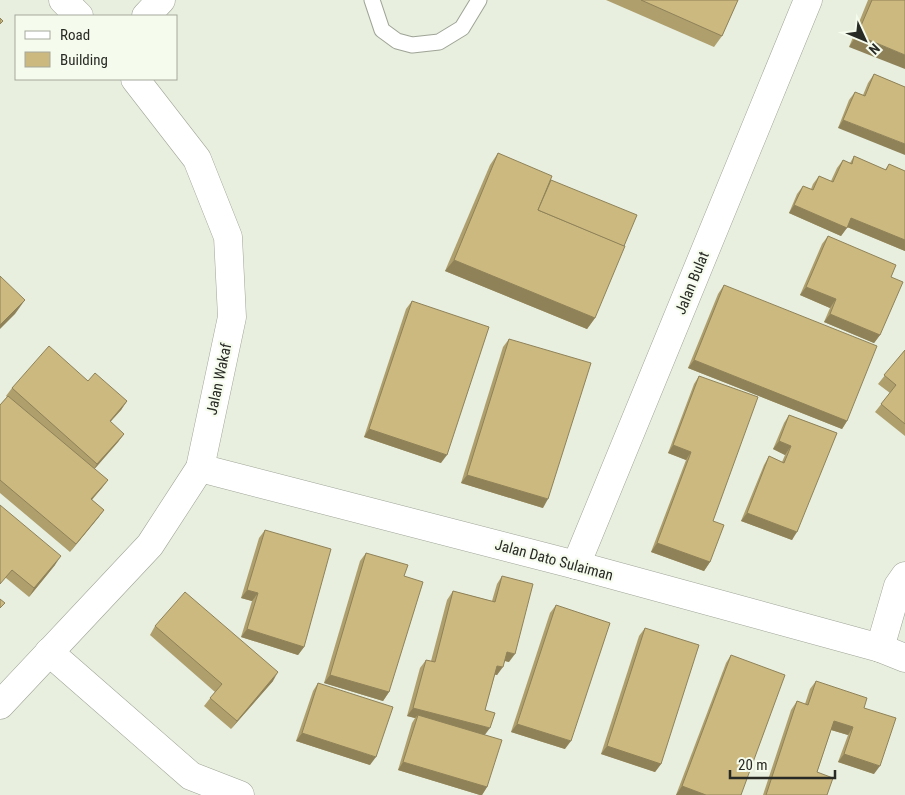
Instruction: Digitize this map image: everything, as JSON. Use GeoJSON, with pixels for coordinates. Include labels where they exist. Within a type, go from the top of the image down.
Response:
{"type":"FeatureCollection","features":[{"type":"Feature","properties":{"kind":"street"},"geometry":{"type":"LineString","coordinates":[[63,0],[78,15]]}},
{"type":"Feature","properties":{"kind":"street"},"geometry":{"type":"LineString","coordinates":[[147,15],[161,0]]}},
{"type":"Feature","properties":{"kind":"street","name":"Jalan Bulat"},"geometry":{"type":"LineString","coordinates":[[576,566],[808,0]]}},
{"type":"Feature","properties":{"kind":"street","name":"Jalan Wakaf"},"geometry":{"type":"LineString","coordinates":[[0,705],[150,544],[200,468],[232,317],[228,236],[197,159],[135,80]]}},
{"type":"Feature","properties":{"kind":"street","name":"Jalan Dato Sulaiman"},"geometry":{"type":"LineString","coordinates":[[200,468],[576,566],[880,648],[905,658]]}},
{"type":"Feature","properties":{"kind":"street"},"geometry":{"type":"LineString","coordinates":[[880,648],[898,586],[905,576]]}},
{"type":"Feature","properties":{"kind":"street"},"geometry":{"type":"LineString","coordinates":[[49,652],[191,776],[240,795]]}},
{"type":"Feature","properties":{"kind":"lane"},"geometry":{"type":"LineString","coordinates":[[372,0],[382,30],[397,42],[412,45],[439,42],[462,28],[479,0]]}},
{"type":"Feature","properties":{"kind":"building"},"geometry":{"type":"Polygon","coordinates":[[[641,0],[738,0],[722,36],[641,0]]]}},
{"type":"Feature","properties":{"kind":"building"},"geometry":{"type":"Polygon","coordinates":[[[872,0],[905,0],[905,55],[857,35],[872,0]]]}},
{"type":"Feature","properties":{"kind":"building"},"geometry":{"type":"Polygon","coordinates":[[[874,74],[905,87],[905,144],[843,120],[855,92],[865,96],[874,74]]]}},
{"type":"Feature","properties":{"kind":"building"},"geometry":{"type":"Polygon","coordinates":[[[498,153],[552,176],[538,210],[625,246],[595,318],[454,260],[498,153]]]}},
{"type":"Feature","properties":{"kind":"building"},"geometry":{"type":"Polygon","coordinates":[[[854,156],[886,170],[889,164],[905,171],[905,240],[851,218],[847,228],[794,205],[803,186],[813,190],[819,176],[833,182],[843,160],[852,164],[854,156]]]}},
{"type":"Feature","properties":{"kind":"building"},"geometry":{"type":"Polygon","coordinates":[[[551,180],[637,215],[624,246],[538,210],[551,180]]]}},
{"type":"Feature","properties":{"kind":"building"},"geometry":{"type":"Polygon","coordinates":[[[828,236],[896,265],[891,277],[903,282],[880,335],[830,314],[836,299],[806,287],[828,236]]]}},
{"type":"Feature","properties":{"kind":"building"},"geometry":{"type":"Polygon","coordinates":[[[0,276],[25,300],[0,325],[0,276]]]}},
{"type":"Feature","properties":{"kind":"building"},"geometry":{"type":"Polygon","coordinates":[[[724,285],[877,346],[847,421],[694,360],[724,285]]]}},
{"type":"Feature","properties":{"kind":"building"},"geometry":{"type":"Polygon","coordinates":[[[412,301],[489,327],[447,455],[369,429],[412,301]]]}},
{"type":"Feature","properties":{"kind":"building"},"geometry":{"type":"Polygon","coordinates":[[[509,339],[591,363],[548,499],[467,475],[509,339]]]}},
{"type":"Feature","properties":{"kind":"building"},"geometry":{"type":"Polygon","coordinates":[[[49,346],[88,381],[95,373],[127,401],[110,421],[124,434],[97,464],[12,388],[49,346]]]}},
{"type":"Feature","properties":{"kind":"building"},"geometry":{"type":"Polygon","coordinates":[[[905,350],[905,424],[881,404],[896,385],[884,375],[905,350]]]}},
{"type":"Feature","properties":{"kind":"building"},"geometry":{"type":"Polygon","coordinates":[[[699,376],[758,397],[713,521],[724,525],[710,562],[657,543],[691,452],[673,445],[699,376]]]}},
{"type":"Feature","properties":{"kind":"building"},"geometry":{"type":"Polygon","coordinates":[[[8,396],[108,480],[91,499],[104,510],[76,544],[0,480],[0,405],[8,396]]]}},
{"type":"Feature","properties":{"kind":"building"},"geometry":{"type":"Polygon","coordinates":[[[789,415],[837,433],[797,532],[747,513],[769,456],[784,463],[791,446],[779,441],[789,415]]]}},
{"type":"Feature","properties":{"kind":"building"},"geometry":{"type":"Polygon","coordinates":[[[0,505],[61,556],[34,588],[12,570],[0,584],[0,505]]]}},
{"type":"Feature","properties":{"kind":"building"},"geometry":{"type":"Polygon","coordinates":[[[265,530],[331,549],[304,647],[247,629],[258,593],[247,590],[265,530]]]}},
{"type":"Feature","properties":{"kind":"building"},"geometry":{"type":"Polygon","coordinates":[[[366,553],[408,565],[404,576],[423,582],[389,692],[330,675],[366,553]]]}},
{"type":"Feature","properties":{"kind":"building"},"geometry":{"type":"Polygon","coordinates":[[[502,576],[533,584],[515,654],[507,652],[503,667],[497,666],[485,710],[495,713],[490,728],[413,708],[426,660],[435,662],[453,591],[495,602],[502,576]]]}},
{"type":"Feature","properties":{"kind":"building"},"geometry":{"type":"Polygon","coordinates":[[[185,592],[278,672],[237,721],[210,698],[222,684],[155,626],[185,592]]]}},
{"type":"Feature","properties":{"kind":"building"},"geometry":{"type":"Polygon","coordinates":[[[0,599],[5,603],[0,608],[0,599]]]}},
{"type":"Feature","properties":{"kind":"building"},"geometry":{"type":"Polygon","coordinates":[[[556,605],[610,623],[571,741],[517,724],[556,605]]]}},
{"type":"Feature","properties":{"kind":"building"},"geometry":{"type":"Polygon","coordinates":[[[645,628],[699,645],[661,764],[607,746],[645,628]]]}},
{"type":"Feature","properties":{"kind":"building"},"geometry":{"type":"Polygon","coordinates":[[[731,655],[785,675],[741,795],[706,795],[682,786],[731,655]]]}},
{"type":"Feature","properties":{"kind":"building"},"geometry":{"type":"Polygon","coordinates":[[[816,681],[867,698],[864,708],[896,718],[880,766],[844,754],[853,727],[834,721],[817,772],[833,778],[827,795],[766,795],[797,701],[808,705],[816,681]]]}},
{"type":"Feature","properties":{"kind":"building"},"geometry":{"type":"Polygon","coordinates":[[[318,683],[393,707],[376,757],[302,733],[318,683]]]}},
{"type":"Feature","properties":{"kind":"building"},"geometry":{"type":"Polygon","coordinates":[[[418,715],[502,740],[487,787],[403,762],[418,715]]]}}]}
